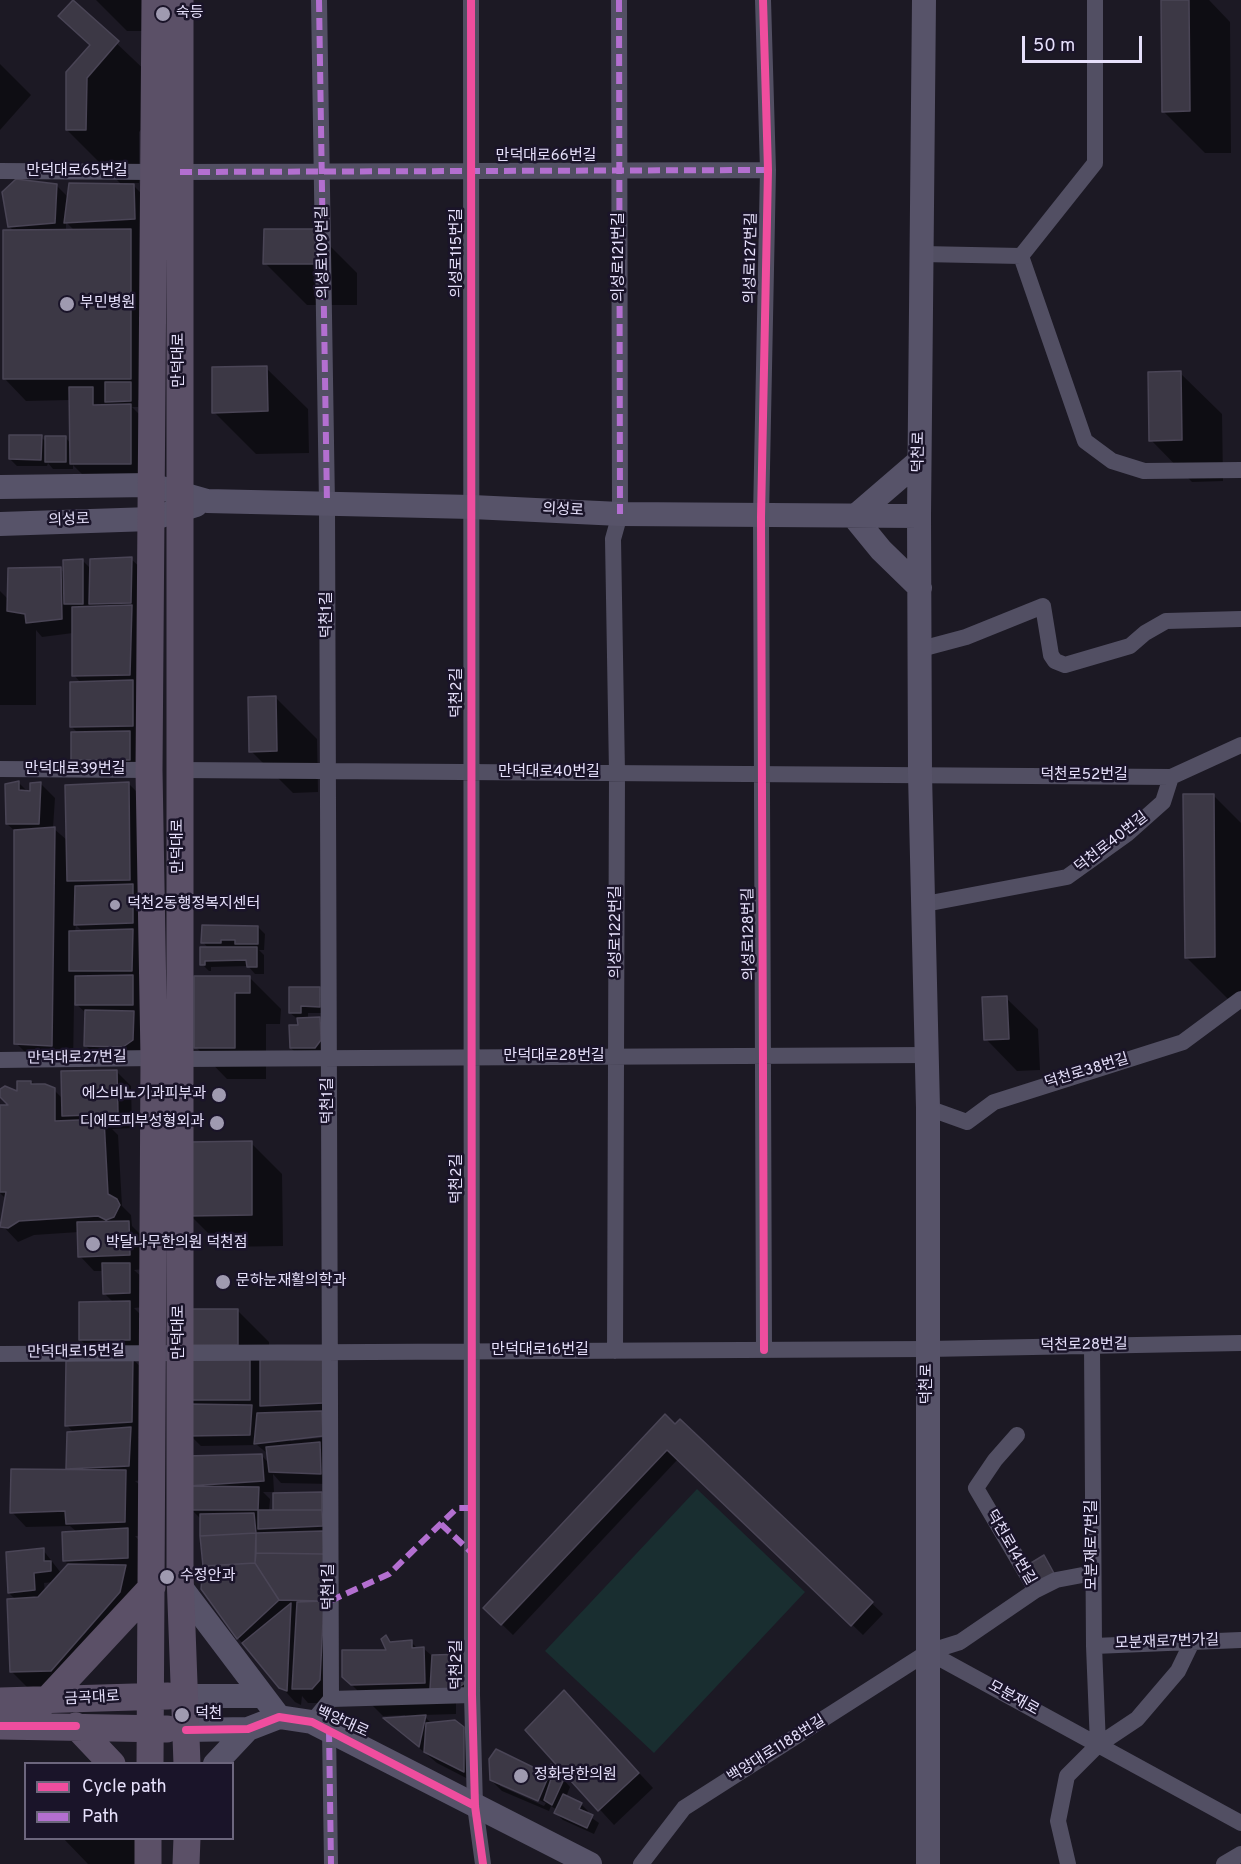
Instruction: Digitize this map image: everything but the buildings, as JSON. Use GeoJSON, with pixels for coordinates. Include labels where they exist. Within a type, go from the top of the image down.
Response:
{"type":"FeatureCollection","features":[{"type":"Feature","properties":{"kind":"main road","name":"만덕대로"},"geometry":{"type":"LineString","coordinates":[[150,1762],[153,1352],[179,770],[181,502],[167,172],[155,0]]}},
{"type":"Feature","properties":{"kind":"main road","name":"만덕대로"},"geometry":{"type":"LineString","coordinates":[[180,0],[167,172],[151,485],[149,770],[167,1059],[180,1353],[180,1586],[187,1762]]}},
{"type":"Feature","properties":{"kind":"main road","name":"덕천로"},"geometry":{"type":"LineString","coordinates":[[924,0],[919,516],[920,774],[928,1055],[928,1864]]}},
{"type":"Feature","properties":{"kind":"main road"},"geometry":{"type":"LineString","coordinates":[[919,461],[854,517],[881,550],[920,588]]}},
{"type":"Feature","properties":{"kind":"main road"},"geometry":{"type":"LineString","coordinates":[[7,492],[54,496],[63,487],[151,485],[181,502]]}},
{"type":"Feature","properties":{"kind":"main road"},"geometry":{"type":"LineString","coordinates":[[60,521],[80,514],[88,503],[83,495],[63,487]]}},
{"type":"Feature","properties":{"kind":"main road","name":"의성로"},"geometry":{"type":"LineString","coordinates":[[0,524],[151,519],[181,502],[207,501],[761,517],[919,516]]}},
{"type":"Feature","properties":{"kind":"main road"},"geometry":{"type":"LineString","coordinates":[[180,1586],[279,1717],[249,1729],[186,1730]]}},
{"type":"Feature","properties":{"kind":"main road"},"geometry":{"type":"LineString","coordinates":[[46,1701],[152,1587]]}},
{"type":"Feature","properties":{"kind":"main road"},"geometry":{"type":"LineString","coordinates":[[185,1696],[263,1696]]}},
{"type":"Feature","properties":{"kind":"main road","name":"금곡대로"},"geometry":{"type":"LineString","coordinates":[[0,1701],[185,1696]]}},
{"type":"Feature","properties":{"kind":"main road","name":"백양대로"},"geometry":{"type":"LineString","coordinates":[[279,1717],[321,1726],[590,1864]]}},
{"type":"Feature","properties":{"kind":"main road","name":"금곡대로"},"geometry":{"type":"LineString","coordinates":[[0,1726],[186,1730]]}},
{"type":"Feature","properties":{"kind":"main road"},"geometry":{"type":"LineString","coordinates":[[76,1726],[110,1762]]}},
{"type":"Feature","properties":{"kind":"main road"},"geometry":{"type":"LineString","coordinates":[[217,1762],[249,1729]]}},
{"type":"Feature","properties":{"kind":"main road"},"geometry":{"type":"LineString","coordinates":[[148,1840],[148,1864]]}},
{"type":"Feature","properties":{"kind":"main road"},"geometry":{"type":"LineString","coordinates":[[186,1864],[187,1840]]}},
{"type":"Feature","properties":{"kind":"street","name":"의성로109번길"},"geometry":{"type":"LineString","coordinates":[[318,0],[323,171],[327,504]]}},
{"type":"Feature","properties":{"kind":"street","name":"의성로115번길"},"geometry":{"type":"LineString","coordinates":[[471,0],[472,507]]}},
{"type":"Feature","properties":{"kind":"street","name":"의성로121번길"},"geometry":{"type":"LineString","coordinates":[[619,0],[620,514]]}},
{"type":"Feature","properties":{"kind":"street","name":"의성로127번길"},"geometry":{"type":"LineString","coordinates":[[761,517],[768,170],[763,0]]}},
{"type":"Feature","properties":{"kind":"street"},"geometry":{"type":"LineString","coordinates":[[1021,256],[1095,163],[1095,0]]}},
{"type":"Feature","properties":{"kind":"street","name":"만덕대로66번길"},"geometry":{"type":"LineString","coordinates":[[167,172],[768,170]]}},
{"type":"Feature","properties":{"kind":"street","name":"만덕대로65번길"},"geometry":{"type":"LineString","coordinates":[[0,171],[167,172]]}},
{"type":"Feature","properties":{"kind":"street"},"geometry":{"type":"LineString","coordinates":[[922,254],[1021,256]]}},
{"type":"Feature","properties":{"kind":"street"},"geometry":{"type":"LineString","coordinates":[[1021,256],[1085,441],[1112,461],[1144,471],[1241,470]]}},
{"type":"Feature","properties":{"kind":"street","name":"덕천1길"},"geometry":{"type":"LineString","coordinates":[[327,504],[331,1699]]}},
{"type":"Feature","properties":{"kind":"street","name":"덕천2길"},"geometry":{"type":"LineString","coordinates":[[472,507],[471,1695],[475,1806],[483,1857]]}},
{"type":"Feature","properties":{"kind":"street","name":"의성로122번길"},"geometry":{"type":"LineString","coordinates":[[615,1351],[617,773],[613,539],[620,514]]}},
{"type":"Feature","properties":{"kind":"street","name":"의성로128번길"},"geometry":{"type":"LineString","coordinates":[[761,517],[765,1056],[764,1350]]}},
{"type":"Feature","properties":{"kind":"street"},"geometry":{"type":"LineString","coordinates":[[921,649],[966,637],[1043,606],[1051,655],[1055,661],[1065,665],[1130,646],[1145,633],[1166,621],[1241,619]]}},
{"type":"Feature","properties":{"kind":"street","name":"덕천로52번길"},"geometry":{"type":"LineString","coordinates":[[920,774],[1172,777],[1241,745]]}},
{"type":"Feature","properties":{"kind":"street","name":"만덕대로39번길"},"geometry":{"type":"LineString","coordinates":[[0,769],[149,770]]}},
{"type":"Feature","properties":{"kind":"street","name":"만덕대로40번길"},"geometry":{"type":"LineString","coordinates":[[179,770],[920,774]]}},
{"type":"Feature","properties":{"kind":"street","name":"덕천로40번길"},"geometry":{"type":"LineString","coordinates":[[925,904],[1067,877],[1127,834],[1163,802],[1172,777]]}},
{"type":"Feature","properties":{"kind":"street","name":"덕천로38번길"},"geometry":{"type":"LineString","coordinates":[[928,1108],[967,1122],[994,1102],[1183,1042],[1241,999]]}},
{"type":"Feature","properties":{"kind":"street","name":"만덕대로28번길"},"geometry":{"type":"LineString","coordinates":[[167,1059],[928,1055]]}},
{"type":"Feature","properties":{"kind":"street","name":"만덕대로27번길"},"geometry":{"type":"LineString","coordinates":[[0,1060],[167,1059]]}},
{"type":"Feature","properties":{"kind":"street","name":"덕천로28번길"},"geometry":{"type":"LineString","coordinates":[[928,1349],[1241,1343]]}},
{"type":"Feature","properties":{"kind":"street","name":"모분재로7번길"},"geometry":{"type":"LineString","coordinates":[[1092,1346],[1094,1646],[1098,1745]]}},
{"type":"Feature","properties":{"kind":"street","name":"만덕대로16번길"},"geometry":{"type":"LineString","coordinates":[[153,1352],[928,1349]]}},
{"type":"Feature","properties":{"kind":"street","name":"만덕대로15번길"},"geometry":{"type":"LineString","coordinates":[[0,1354],[153,1352]]}},
{"type":"Feature","properties":{"kind":"street","name":"덕천로14번길"},"geometry":{"type":"LineString","coordinates":[[928,1652],[960,1642],[1036,1590],[976,1488],[995,1460],[1017,1435]]}},
{"type":"Feature","properties":{"kind":"street"},"geometry":{"type":"LineString","coordinates":[[1036,1590],[1056,1580],[1094,1573]]}},
{"type":"Feature","properties":{"kind":"street","name":"모분재로7번가길"},"geometry":{"type":"LineString","coordinates":[[1094,1646],[1241,1640]]}},
{"type":"Feature","properties":{"kind":"street"},"geometry":{"type":"LineString","coordinates":[[1068,1864],[1058,1821],[1067,1776],[1098,1745],[1137,1719],[1178,1671],[1192,1642]]}},
{"type":"Feature","properties":{"kind":"street","name":"모분재로"},"geometry":{"type":"LineString","coordinates":[[928,1652],[1241,1823]]}},
{"type":"Feature","properties":{"kind":"street","name":"백양대로1188번길"},"geometry":{"type":"LineString","coordinates":[[641,1864],[684,1808],[928,1652]]}},
{"type":"Feature","properties":{"kind":"street"},"geometry":{"type":"LineString","coordinates":[[321,1726],[331,1699],[471,1695]]}},
{"type":"Feature","properties":{"kind":"street","name":"백양대로"},"geometry":{"type":"LineString","coordinates":[[321,1726],[331,1864]]}},
{"type":"Feature","properties":{"kind":"street"},"geometry":{"type":"LineString","coordinates":[[1224,1864],[1241,1854]]}},
{"type":"Feature","properties":{"kind":"green space"},"geometry":{"type":"Polygon","coordinates":[[[697,1489],[805,1592],[654,1753],[545,1651],[697,1489]]]}},
{"type":"Feature","properties":{"kind":"marked path"},"geometry":{"type":"LineString","coordinates":[[319,0],[327,504]]}},
{"type":"Feature","properties":{"kind":"marked path"},"geometry":{"type":"LineString","coordinates":[[619,0],[620,514]]}},
{"type":"Feature","properties":{"kind":"marked path"},"geometry":{"type":"LineString","coordinates":[[180,172],[768,170]]}},
{"type":"Feature","properties":{"kind":"marked path"},"geometry":{"type":"LineString","coordinates":[[330,1601],[389,1574],[457,1508],[472,1508]]}},
{"type":"Feature","properties":{"kind":"marked path"},"geometry":{"type":"LineString","coordinates":[[441,1524],[472,1553]]}},
{"type":"Feature","properties":{"kind":"marked path"},"geometry":{"type":"LineString","coordinates":[[329,1730],[331,1864]]}},
{"type":"Feature","properties":{"kind":"cycle path"},"geometry":{"type":"LineString","coordinates":[[471,0],[472,1695],[475,1806],[483,1864]]}},
{"type":"Feature","properties":{"kind":"cycle path"},"geometry":{"type":"LineString","coordinates":[[763,0],[768,170],[761,517],[764,1350]]}},
{"type":"Feature","properties":{"kind":"cycle path"},"geometry":{"type":"LineString","coordinates":[[186,1730],[248,1729],[279,1717],[312,1722],[475,1806]]}},
{"type":"Feature","properties":{"kind":"cycle path"},"geometry":{"type":"LineString","coordinates":[[0,1726],[76,1726]]}},
{"type":"Feature","properties":{"kind":"place","name":"숙등"},"geometry":{"type":"Point","coordinates":[163,14]}},
{"type":"Feature","properties":{"kind":"place","name":"부민병원"},"geometry":{"type":"Point","coordinates":[67,304]}},
{"type":"Feature","properties":{"kind":"place","name":"덕천2동행정복지센터"},"geometry":{"type":"Point","coordinates":[115,905]}},
{"type":"Feature","properties":{"kind":"place","name":"에스비뇨기과피부과"},"geometry":{"type":"Point","coordinates":[219,1095]}},
{"type":"Feature","properties":{"kind":"place","name":"디에뜨피부성형외과"},"geometry":{"type":"Point","coordinates":[217,1123]}},
{"type":"Feature","properties":{"kind":"place","name":"박달나무한의원 덕천점"},"geometry":{"type":"Point","coordinates":[93,1244]}},
{"type":"Feature","properties":{"kind":"place","name":"문하눈재활의학과"},"geometry":{"type":"Point","coordinates":[223,1282]}},
{"type":"Feature","properties":{"kind":"place","name":"수정안과"},"geometry":{"type":"Point","coordinates":[167,1577]}},
{"type":"Feature","properties":{"kind":"place","name":"덕천"},"geometry":{"type":"Point","coordinates":[182,1715]}},
{"type":"Feature","properties":{"kind":"place","name":"정화당한의원"},"geometry":{"type":"Point","coordinates":[521,1776]}}]}
